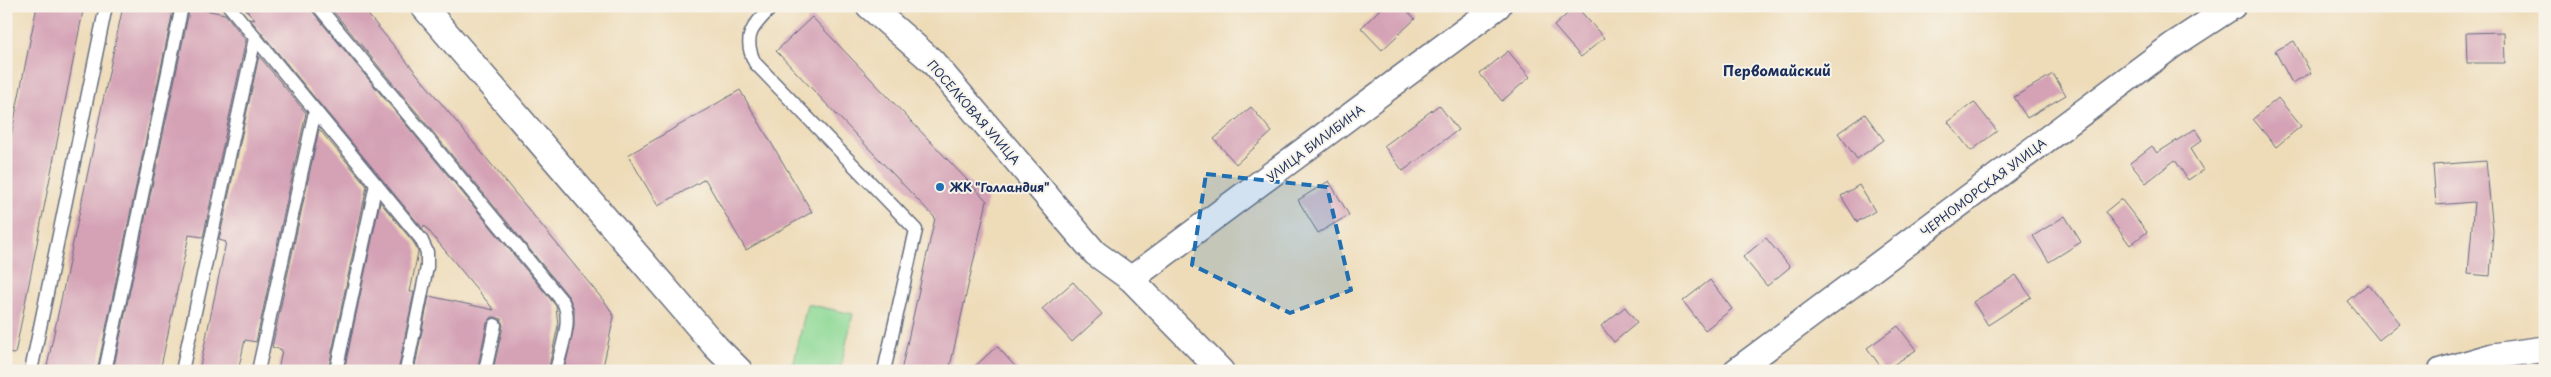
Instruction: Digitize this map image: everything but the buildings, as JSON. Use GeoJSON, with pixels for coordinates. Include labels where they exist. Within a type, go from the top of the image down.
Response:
{"type":"FeatureCollection","features":[{"type":"Feature","properties":{"kind":"street"},"geometry":{"type":"LineString","coordinates":[[423,6],[716,348],[740,371]]}},
{"type":"Feature","properties":{"kind":"street","name":"ПОСЕЛКОВАЯ УЛИЦА"},"geometry":{"type":"LineString","coordinates":[[869,6],[932,61],[1095,253],[1131,279],[1221,371]]}},
{"type":"Feature","properties":{"kind":"street","name":"УЛИЦА БИЛИБИНА"},"geometry":{"type":"LineString","coordinates":[[1131,279],[1498,6]]}},
{"type":"Feature","properties":{"kind":"street","name":"ЧЕРНОМОРСКАЯ УЛИЦА"},"geometry":{"type":"LineString","coordinates":[[1736,371],[2173,46],[2233,6]]}},
{"type":"Feature","properties":{"kind":"street"},"geometry":{"type":"LineString","coordinates":[[2440,371],[2493,356],[2545,350]]}},
{"type":"Feature","properties":{"kind":"lane"},"geometry":{"type":"LineString","coordinates":[[31,371],[106,6]]}},
{"type":"Feature","properties":{"kind":"lane"},"geometry":{"type":"LineString","coordinates":[[106,371],[182,6]]}},
{"type":"Feature","properties":{"kind":"lane"},"geometry":{"type":"LineString","coordinates":[[229,6],[421,239],[427,252],[427,267],[406,371]]}},
{"type":"Feature","properties":{"kind":"lane"},"geometry":{"type":"LineString","coordinates":[[318,6],[563,302],[567,310],[567,320],[556,371]]}},
{"type":"Feature","properties":{"kind":"lane"},"geometry":{"type":"LineString","coordinates":[[773,6],[753,25],[749,34],[748,44],[755,63],[916,230],[884,371]]}},
{"type":"Feature","properties":{"kind":"lane"},"geometry":{"type":"LineString","coordinates":[[182,371],[255,38]]}},
{"type":"Feature","properties":{"kind":"lane"},"geometry":{"type":"LineString","coordinates":[[258,371],[315,111]]}},
{"type":"Feature","properties":{"kind":"lane"},"geometry":{"type":"LineString","coordinates":[[336,371],[376,184]]}},
{"type":"Feature","properties":{"kind":"lane"},"geometry":{"type":"LineString","coordinates":[[486,371],[495,325]]}},
{"type":"Feature","properties":{"kind":"highlighted area"},"geometry":{"type":"Polygon","coordinates":[[[1206,174],[1327,187],[1351,290],[1290,313],[1192,265],[1206,174]]]}},
{"type":"Feature","properties":{"kind":"green space"},"geometry":{"type":"Polygon","coordinates":[[[807,304],[853,314],[840,371],[792,371],[807,304]]]}},
{"type":"Feature","properties":{"kind":"place","name":"ЖК \"Голландия\""},"geometry":{"type":"Point","coordinates":[940,187]}},
{"type":"Feature","properties":{"kind":"district","name":"Первомайский"},"geometry":{"type":"Point","coordinates":[1777,70]}}]}
